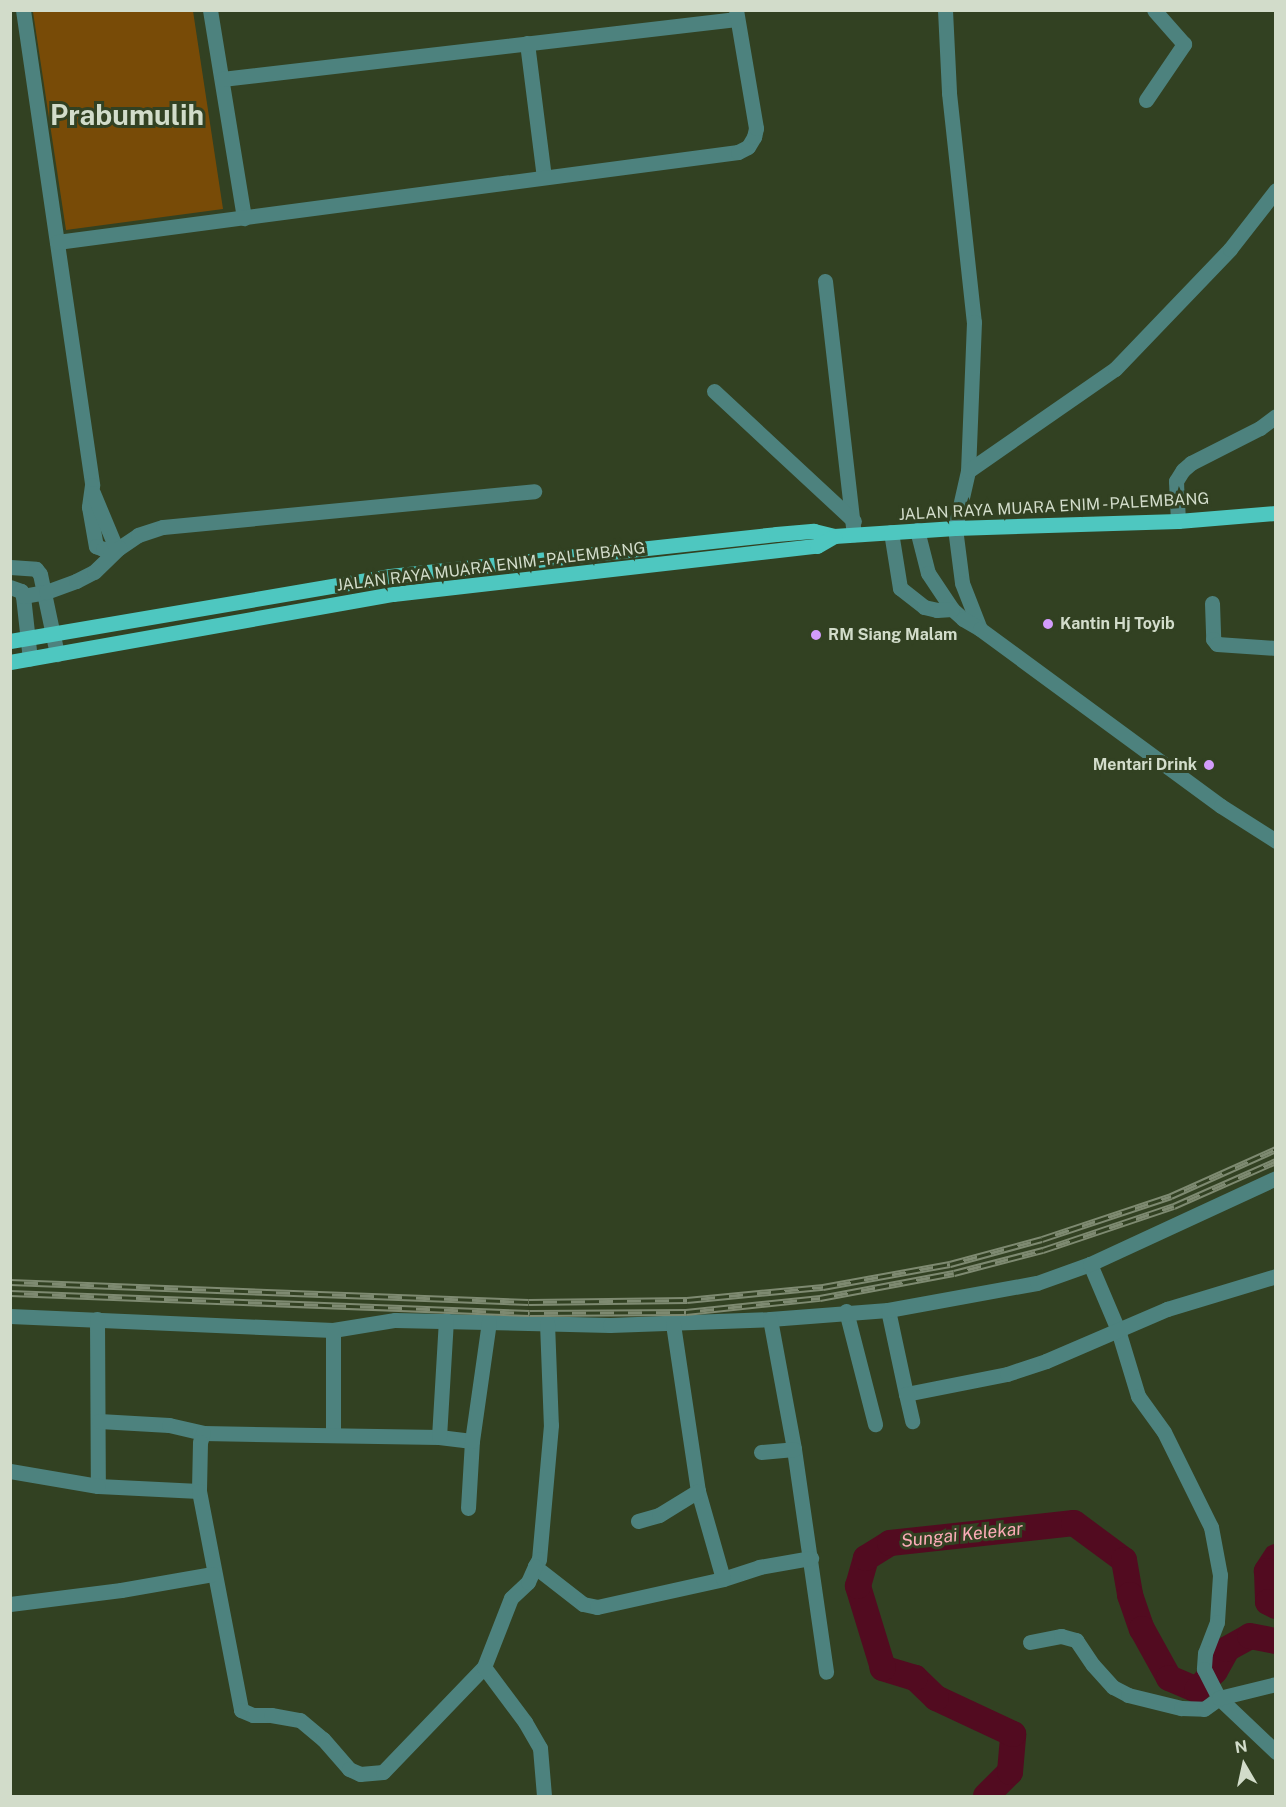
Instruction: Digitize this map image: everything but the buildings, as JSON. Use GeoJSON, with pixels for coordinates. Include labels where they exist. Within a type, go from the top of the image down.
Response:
{"type":"FeatureCollection","features":[{"type":"Feature","properties":{"kind":"main road","name":"JALAN RAYA MUARA ENIM - PALEMBANG"},"geometry":{"type":"LineString","coordinates":[[10,662],[393,594],[817,546],[854,527],[891,532],[1178,521],[1275,513]]}},
{"type":"Feature","properties":{"kind":"main road","name":"JALAN RAYA MUARA ENIM - PALEMBANG"},"geometry":{"type":"LineString","coordinates":[[10,641],[390,576],[776,534],[814,531],[834,536]]}},
{"type":"Feature","properties":{"kind":"street"},"geometry":{"type":"LineString","coordinates":[[23,10],[93,493],[118,548]]}},
{"type":"Feature","properties":{"kind":"street"},"geometry":{"type":"LineString","coordinates":[[210,10],[244,218]]}},
{"type":"Feature","properties":{"kind":"street"},"geometry":{"type":"LineString","coordinates":[[945,10],[950,93],[974,322],[968,471],[955,528],[962,582],[980,629]]}},
{"type":"Feature","properties":{"kind":"street"},"geometry":{"type":"LineString","coordinates":[[1146,100],[1184,44],[1154,10]]}},
{"type":"Feature","properties":{"kind":"street"},"geometry":{"type":"LineString","coordinates":[[57,242],[738,152],[748,147],[756,128],[737,15],[222,80]]}},
{"type":"Feature","properties":{"kind":"street"},"geometry":{"type":"LineString","coordinates":[[527,43],[544,177]]}},
{"type":"Feature","properties":{"kind":"street"},"geometry":{"type":"LineString","coordinates":[[968,471],[1115,369],[1230,249],[1275,190]]}},
{"type":"Feature","properties":{"kind":"street"},"geometry":{"type":"LineString","coordinates":[[825,281],[854,527]]}},
{"type":"Feature","properties":{"kind":"street"},"geometry":{"type":"LineString","coordinates":[[714,391],[854,527]]}},
{"type":"Feature","properties":{"kind":"street"},"geometry":{"type":"LineString","coordinates":[[1178,521],[1176,481],[1183,470],[1191,463],[1260,428],[1275,416]]}},
{"type":"Feature","properties":{"kind":"street"},"geometry":{"type":"LineString","coordinates":[[30,659],[17,592],[46,592],[94,572],[118,548],[138,535],[163,527],[534,491]]}},
{"type":"Feature","properties":{"kind":"street"},"geometry":{"type":"LineString","coordinates":[[917,530],[928,573],[952,609],[963,620],[980,629],[1221,806],[1275,841]]}},
{"type":"Feature","properties":{"kind":"street"},"geometry":{"type":"LineString","coordinates":[[891,532],[900,588],[924,607],[937,610],[952,609]]}},
{"type":"Feature","properties":{"kind":"street"},"geometry":{"type":"LineString","coordinates":[[10,567],[36,569],[46,592],[57,654]]}},
{"type":"Feature","properties":{"kind":"street"},"geometry":{"type":"LineString","coordinates":[[1212,603],[1213,639],[1217,644],[1275,648]]}},
{"type":"Feature","properties":{"kind":"street"},"geometry":{"type":"LineString","coordinates":[[10,1316],[333,1330],[395,1320],[610,1326],[770,1319],[846,1311],[888,1310],[1037,1283],[1090,1264],[1275,1178]]}},
{"type":"Feature","properties":{"kind":"street"},"geometry":{"type":"LineString","coordinates":[[1090,1264],[1118,1330],[1138,1396],[1164,1432],[1211,1527],[1219,1587],[1217,1622],[1205,1653],[1204,1669],[1215,1692],[1275,1752]]}},
{"type":"Feature","properties":{"kind":"street"},"geometry":{"type":"LineString","coordinates":[[906,1394],[1007,1374],[1167,1309],[1275,1276]]}},
{"type":"Feature","properties":{"kind":"street"},"geometry":{"type":"LineString","coordinates":[[888,1310],[912,1421]]}},
{"type":"Feature","properties":{"kind":"street"},"geometry":{"type":"LineString","coordinates":[[846,1311],[875,1424]]}},
{"type":"Feature","properties":{"kind":"street"},"geometry":{"type":"LineString","coordinates":[[97,1319],[98,1486]]}},
{"type":"Feature","properties":{"kind":"street"},"geometry":{"type":"LineString","coordinates":[[770,1319],[794,1449],[826,1672]]}},
{"type":"Feature","properties":{"kind":"street"},"geometry":{"type":"LineString","coordinates":[[439,1437],[446,1320]]}},
{"type":"Feature","properties":{"kind":"street"},"geometry":{"type":"LineString","coordinates":[[468,1508],[472,1441],[489,1321]]}},
{"type":"Feature","properties":{"kind":"street"},"geometry":{"type":"LineString","coordinates":[[203,1432],[200,1442],[199,1491],[213,1574],[241,1710],[253,1715],[271,1715],[300,1720],[323,1739],[349,1769],[360,1774],[383,1772],[484,1667],[512,1598],[528,1582],[538,1559],[551,1425],[547,1323]]}},
{"type":"Feature","properties":{"kind":"street"},"geometry":{"type":"LineString","coordinates":[[673,1324],[698,1491],[723,1579]]}},
{"type":"Feature","properties":{"kind":"street"},"geometry":{"type":"LineString","coordinates":[[333,1330],[333,1435]]}},
{"type":"Feature","properties":{"kind":"street"},"geometry":{"type":"LineString","coordinates":[[99,1421],[169,1425],[203,1432],[439,1437],[472,1441]]}},
{"type":"Feature","properties":{"kind":"street"},"geometry":{"type":"LineString","coordinates":[[761,1452],[794,1449]]}},
{"type":"Feature","properties":{"kind":"street"},"geometry":{"type":"LineString","coordinates":[[10,1470],[98,1486],[199,1491]]}},
{"type":"Feature","properties":{"kind":"street"},"geometry":{"type":"LineString","coordinates":[[638,1521],[659,1515],[698,1491]]}},
{"type":"Feature","properties":{"kind":"street"},"geometry":{"type":"LineString","coordinates":[[535,1566],[583,1604],[591,1607],[811,1558]]}},
{"type":"Feature","properties":{"kind":"street"},"geometry":{"type":"LineString","coordinates":[[10,1604],[121,1590],[213,1574]]}},
{"type":"Feature","properties":{"kind":"street"},"geometry":{"type":"LineString","coordinates":[[1030,1642],[1061,1636],[1076,1640],[1102,1676],[1113,1687],[1128,1695],[1181,1708],[1204,1709],[1215,1692],[1275,1684]]}},
{"type":"Feature","properties":{"kind":"street"},"geometry":{"type":"LineString","coordinates":[[484,1667],[525,1722],[540,1748],[544,1797]]}},
{"type":"Feature","properties":{"kind":"shaded area"},"geometry":{"type":"Polygon","coordinates":[[[47,10],[193,11],[223,209],[66,230],[33,12],[47,10]]]}},
{"type":"Feature","properties":{"kind":"waterway","name":"Sungai Kelekar"},"geometry":{"type":"LineString","coordinates":[[986,1796],[1010,1772],[1013,1734],[936,1698],[915,1678],[883,1668],[858,1586],[866,1558],[890,1543],[1074,1523],[1124,1560],[1130,1595],[1142,1629],[1169,1678],[1197,1690],[1215,1671],[1227,1649],[1250,1636],[1276,1641]]}},
{"type":"Feature","properties":{"kind":"waterway","name":"Sungai Kelekar"},"geometry":{"type":"LineString","coordinates":[[1276,1557],[1267,1571],[1268,1602],[1276,1606]]}},
{"type":"Feature","properties":{"kind":"railway"},"geometry":{"type":"LineString","coordinates":[[10,1282],[529,1302],[687,1300],[823,1287],[950,1264],[1042,1239],[1171,1196],[1276,1149]]}},
{"type":"Feature","properties":{"kind":"railway"},"geometry":{"type":"LineString","coordinates":[[10,1293],[530,1313],[686,1312],[820,1298],[954,1273],[1043,1250],[1174,1206],[1276,1161]]}},
{"type":"Feature","properties":{"kind":"place","name":"Kantin Hj Toyib"},"geometry":{"type":"Point","coordinates":[1048,624]}},
{"type":"Feature","properties":{"kind":"place","name":"RM Siang Malam"},"geometry":{"type":"Point","coordinates":[816,635]}},
{"type":"Feature","properties":{"kind":"place","name":"Mentari Drink"},"geometry":{"type":"Point","coordinates":[1209,765]}},
{"type":"Feature","properties":{"kind":"district","name":"Prabumulih"},"geometry":{"type":"Point","coordinates":[127,115]}}]}
